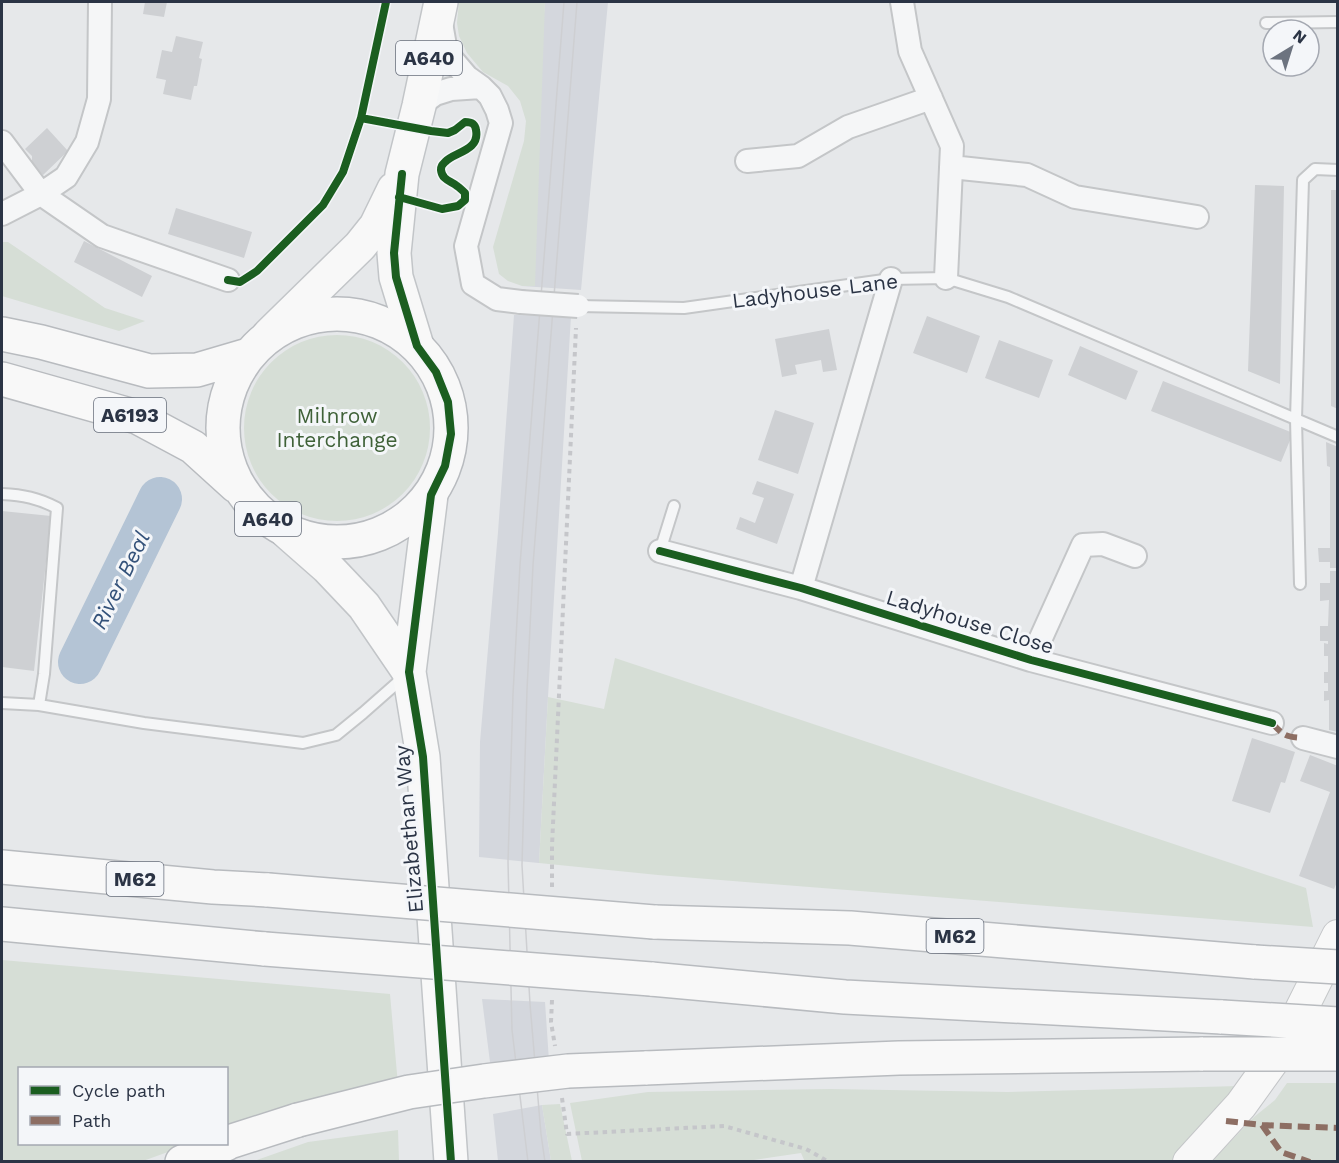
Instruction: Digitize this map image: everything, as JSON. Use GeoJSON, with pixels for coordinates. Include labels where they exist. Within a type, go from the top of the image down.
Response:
{"type":"FeatureCollection","features":[{"type":"Feature","properties":{"kind":"main road","name":"A640"},"geometry":{"type":"LineString","coordinates":[[417,346],[396,277],[394,253],[402,174],[440,6]]}},
{"type":"Feature","properties":{"kind":"main road","name":"A640"},"geometry":{"type":"LineString","coordinates":[[259,345],[297,321],[329,314],[360,316],[390,327],[417,346],[436,372],[448,402],[451,434],[445,466],[431,495],[409,518],[381,534],[350,542],[317,541],[286,531],[261,514],[240,489],[228,464],[222,435],[224,407],[233,379],[259,345],[360,246],[376,226],[402,174]]}},
{"type":"Feature","properties":{"kind":"main road","name":"A6193"},"geometry":{"type":"LineString","coordinates":[[2,334],[149,371],[197,370],[259,345]]}},
{"type":"Feature","properties":{"kind":"main road","name":"A6193"},"geometry":{"type":"LineString","coordinates":[[7,381],[137,417],[193,447],[240,489]]}},
{"type":"Feature","properties":{"kind":"main road","name":"Elizabethan Way"},"geometry":{"type":"LineString","coordinates":[[431,495],[410,672],[423,757],[451,1161]]}},
{"type":"Feature","properties":{"kind":"main road","name":"Elizabethan Way"},"geometry":{"type":"LineString","coordinates":[[286,531],[327,567],[364,606],[410,672]]}},
{"type":"Feature","properties":{"kind":"main road","name":"M62"},"geometry":{"type":"LineString","coordinates":[[2,844],[213,887]]}},
{"type":"Feature","properties":{"kind":"main road","name":"M62"},"geometry":{"type":"LineString","coordinates":[[2,867],[213,887],[654,922],[850,927],[1338,967]]}},
{"type":"Feature","properties":{"kind":"main road"},"geometry":{"type":"LineString","coordinates":[[2,924],[265,949],[651,979],[846,997],[1338,1024]]}},
{"type":"Feature","properties":{"kind":"main road"},"geometry":{"type":"LineString","coordinates":[[228,1142],[298,1120],[409,1092],[568,1071],[899,1058],[1338,1054]]}},
{"type":"Feature","properties":{"kind":"main road"},"geometry":{"type":"LineString","coordinates":[[182,1161],[221,1145]]}},
{"type":"Feature","properties":{"kind":"street"},"geometry":{"type":"LineString","coordinates":[[2,214],[41,195],[66,177],[87,142],[99,99],[100,2]]}},
{"type":"Feature","properties":{"kind":"street"},"geometry":{"type":"LineString","coordinates":[[902,2],[910,51],[952,146],[946,278]]}},
{"type":"Feature","properties":{"kind":"street","name":"Ladyhouse Lane"},"geometry":{"type":"LineString","coordinates":[[440,6],[445,46],[450,57],[467,77],[482,87],[490,96],[501,123],[466,246],[473,284],[497,299],[578,306]]}},
{"type":"Feature","properties":{"kind":"street"},"geometry":{"type":"LineString","coordinates":[[419,106],[435,94],[451,89],[482,87]]}},
{"type":"Feature","properties":{"kind":"street"},"geometry":{"type":"LineString","coordinates":[[747,161],[798,156],[848,127],[931,98]]}},
{"type":"Feature","properties":{"kind":"street"},"geometry":{"type":"LineString","coordinates":[[2,142],[41,195],[102,236],[228,280]]}},
{"type":"Feature","properties":{"kind":"street"},"geometry":{"type":"LineString","coordinates":[[951,166],[1027,175],[1075,197],[1197,217]]}},
{"type":"Feature","properties":{"kind":"street"},"geometry":{"type":"LineString","coordinates":[[801,588],[891,279]]}},
{"type":"Feature","properties":{"kind":"street"},"geometry":{"type":"LineString","coordinates":[[1031,660],[1083,545],[1103,544],[1136,556]]}},
{"type":"Feature","properties":{"kind":"street","name":"Ladyhouse Close"},"geometry":{"type":"LineString","coordinates":[[660,550],[801,588],[1031,660],[1272,723]]}},
{"type":"Feature","properties":{"kind":"street"},"geometry":{"type":"LineString","coordinates":[[1302,738],[1338,747]]}},
{"type":"Feature","properties":{"kind":"street"},"geometry":{"type":"LineString","coordinates":[[1189,1161],[1241,1105],[1282,1048],[1338,936]]}},
{"type":"Feature","properties":{"kind":"lane"},"geometry":{"type":"LineString","coordinates":[[1321,22],[1338,22]]}},
{"type":"Feature","properties":{"kind":"lane"},"geometry":{"type":"LineString","coordinates":[[1300,584],[1296,419],[1303,180],[1315,169],[1338,170]]}},
{"type":"Feature","properties":{"kind":"lane","name":"Ladyhouse Lane"},"geometry":{"type":"LineString","coordinates":[[578,306],[684,308],[891,279],[946,278],[1008,297],[1338,437]]}},
{"type":"Feature","properties":{"kind":"lane"},"geometry":{"type":"LineString","coordinates":[[2,494],[26,496],[57,508],[44,674],[39,705]]}},
{"type":"Feature","properties":{"kind":"lane"},"geometry":{"type":"LineString","coordinates":[[660,550],[674,506]]}},
{"type":"Feature","properties":{"kind":"lane"},"geometry":{"type":"LineString","coordinates":[[2,703],[39,705],[144,723],[303,743],[336,735],[410,672]]}},
{"type":"Feature","properties":{"kind":"path"},"geometry":{"type":"LineString","coordinates":[[552,893],[575,341]]}},
{"type":"Feature","properties":{"kind":"path"},"geometry":{"type":"LineString","coordinates":[[552,998],[556,1055]]}},
{"type":"Feature","properties":{"kind":"path"},"geometry":{"type":"LineString","coordinates":[[561,1089],[567,1134],[724,1126],[806,1149],[829,1161]]}},
{"type":"Feature","properties":{"kind":"shaded area"},"geometry":{"type":"Polygon","coordinates":[[[545,2],[608,2],[581,290],[522,286],[545,2]]]}},
{"type":"Feature","properties":{"kind":"shaded area"},"geometry":{"type":"Polygon","coordinates":[[[514,315],[571,316],[539,863],[479,857],[480,742],[514,315]]]}},
{"type":"Feature","properties":{"kind":"shaded area"},"geometry":{"type":"Polygon","coordinates":[[[482,999],[545,1002],[549,1061],[491,1070],[482,999]]]}},
{"type":"Feature","properties":{"kind":"shaded area"},"geometry":{"type":"Polygon","coordinates":[[[542,1105],[551,1161],[498,1161],[493,1114],[542,1105]]]}},
{"type":"Feature","properties":{"kind":"green space"},"geometry":{"type":"Polygon","coordinates":[[[459,2],[545,2],[535,286],[522,286],[508,281],[499,274],[493,247],[524,141],[526,121],[520,101],[508,86],[483,72],[467,53],[459,36],[457,23],[459,2]]]}},
{"type":"Feature","properties":{"kind":"green space"},"geometry":{"type":"Polygon","coordinates":[[[2,242],[8,242],[105,308],[145,321],[119,331],[2,296],[2,242]]]}},
{"type":"Feature","properties":{"kind":"green space","name":"Milnrow Interchange"},"geometry":{"type":"Polygon","coordinates":[[[337,335],[373,342],[403,362],[423,392],[430,428],[423,464],[403,494],[373,514],[337,521],[301,514],[271,494],[251,464],[244,428],[251,392],[271,362],[301,342],[337,335]]]}},
{"type":"Feature","properties":{"kind":"green space"},"geometry":{"type":"Polygon","coordinates":[[[615,658],[1306,888],[1313,927],[658,875],[539,863],[548,697],[604,709],[615,658]]]}},
{"type":"Feature","properties":{"kind":"green space"},"geometry":{"type":"Polygon","coordinates":[[[2,960],[390,994],[398,1085],[289,1106],[228,1129],[228,1067],[18,1067],[18,1145],[187,1145],[143,1161],[2,1161],[2,960]]]}},
{"type":"Feature","properties":{"kind":"green space"},"geometry":{"type":"Polygon","coordinates":[[[1287,1083],[1337,1083],[1337,1161],[1212,1161],[1254,1117],[1275,1100],[1287,1083]]]}},
{"type":"Feature","properties":{"kind":"green space"},"geometry":{"type":"Polygon","coordinates":[[[1239,1086],[1170,1162],[805,1162],[801,1153],[740,1162],[582,1161],[570,1103],[648,1092],[830,1089],[1008,1092],[1239,1086]]]}},
{"type":"Feature","properties":{"kind":"green space"},"geometry":{"type":"Polygon","coordinates":[[[560,1104],[572,1161],[551,1161],[542,1105],[560,1104]]]}},
{"type":"Feature","properties":{"kind":"green space"},"geometry":{"type":"Polygon","coordinates":[[[398,1130],[399,1161],[254,1161],[308,1142],[398,1130]]]}},
{"type":"Feature","properties":{"kind":"building"},"geometry":{"type":"Polygon","coordinates":[[[145,2],[167,2],[164,17],[143,14],[145,2]]]}},
{"type":"Feature","properties":{"kind":"building"},"geometry":{"type":"Polygon","coordinates":[[[176,36],[203,42],[199,58],[202,59],[197,86],[194,86],[191,100],[163,94],[166,80],[156,78],[162,50],[172,52],[176,36]]]}},
{"type":"Feature","properties":{"kind":"building"},"geometry":{"type":"Polygon","coordinates":[[[47,128],[68,151],[43,175],[32,163],[32,156],[25,149],[47,128]]]}},
{"type":"Feature","properties":{"kind":"building"},"geometry":{"type":"Polygon","coordinates":[[[1255,185],[1284,186],[1280,384],[1248,371],[1255,185]]]}},
{"type":"Feature","properties":{"kind":"building"},"geometry":{"type":"Polygon","coordinates":[[[1331,190],[1338,190],[1338,409],[1331,406],[1331,190]]]}},
{"type":"Feature","properties":{"kind":"building"},"geometry":{"type":"Polygon","coordinates":[[[176,208],[252,232],[244,258],[168,234],[176,208]]]}},
{"type":"Feature","properties":{"kind":"building"},"geometry":{"type":"Polygon","coordinates":[[[84,241],[152,276],[142,297],[74,262],[84,241]]]}},
{"type":"Feature","properties":{"kind":"building"},"geometry":{"type":"Polygon","coordinates":[[[927,316],[980,336],[967,373],[913,353],[927,316]]]}},
{"type":"Feature","properties":{"kind":"building"},"geometry":{"type":"Polygon","coordinates":[[[829,329],[837,370],[823,372],[821,360],[795,365],[797,374],[782,377],[775,339],[829,329]]]}},
{"type":"Feature","properties":{"kind":"building"},"geometry":{"type":"Polygon","coordinates":[[[999,340],[1053,360],[1039,398],[985,378],[999,340]]]}},
{"type":"Feature","properties":{"kind":"building"},"geometry":{"type":"Polygon","coordinates":[[[1080,346],[1138,371],[1126,400],[1068,375],[1080,346]]]}},
{"type":"Feature","properties":{"kind":"building"},"geometry":{"type":"Polygon","coordinates":[[[1163,381],[1293,433],[1281,462],[1151,411],[1163,381]]]}},
{"type":"Feature","properties":{"kind":"building"},"geometry":{"type":"Polygon","coordinates":[[[775,410],[814,423],[798,474],[758,460],[775,410]]]}},
{"type":"Feature","properties":{"kind":"building"},"geometry":{"type":"Polygon","coordinates":[[[1326,442],[1338,447],[1338,568],[1330,568],[1330,562],[1319,562],[1318,548],[1330,548],[1330,467],[1327,466],[1326,442]]]}},
{"type":"Feature","properties":{"kind":"building"},"geometry":{"type":"Polygon","coordinates":[[[757,481],[794,494],[777,544],[736,529],[740,517],[755,523],[764,498],[752,494],[757,481]]]}},
{"type":"Feature","properties":{"kind":"building"},"geometry":{"type":"Polygon","coordinates":[[[2,511],[51,516],[34,671],[2,667],[2,511]]]}},
{"type":"Feature","properties":{"kind":"building"},"geometry":{"type":"Polygon","coordinates":[[[1330,571],[1338,571],[1338,732],[1329,730],[1329,700],[1324,701],[1324,691],[1328,691],[1328,683],[1324,683],[1324,672],[1328,672],[1328,656],[1324,656],[1324,643],[1328,644],[1328,641],[1320,641],[1320,626],[1328,626],[1329,600],[1320,601],[1320,583],[1330,583],[1330,571]]]}},
{"type":"Feature","properties":{"kind":"building"},"geometry":{"type":"Polygon","coordinates":[[[1252,738],[1295,752],[1285,783],[1281,782],[1270,813],[1232,801],[1252,738]]]}},
{"type":"Feature","properties":{"kind":"building"},"geometry":{"type":"Polygon","coordinates":[[[1310,755],[1338,766],[1338,880],[1334,889],[1299,876],[1330,792],[1300,781],[1310,755]]]}},
{"type":"Feature","properties":{"kind":"waterway","name":"River Beal"},"geometry":{"type":"LineString","coordinates":[[80,662],[160,499]]}},
{"type":"Feature","properties":{"kind":"tram line"},"geometry":{"type":"LineString","coordinates":[[528,1162],[512,1030],[508,862],[513,694],[520,565],[564,2]]}},
{"type":"Feature","properties":{"kind":"tram line"},"geometry":{"type":"LineString","coordinates":[[545,1162],[530,1004],[522,865],[533,565],[577,2]]}},
{"type":"Feature","properties":{"kind":"marked path"},"geometry":{"type":"LineString","coordinates":[[1272,723],[1285,735],[1303,738]]}},
{"type":"Feature","properties":{"kind":"marked path"},"geometry":{"type":"LineString","coordinates":[[1226,1121],[1338,1128]]}},
{"type":"Feature","properties":{"kind":"marked path"},"geometry":{"type":"LineString","coordinates":[[1262,1125],[1281,1152],[1310,1162]]}},
{"type":"Feature","properties":{"kind":"cycle path"},"geometry":{"type":"LineString","coordinates":[[228,280],[240,282],[257,271],[323,205],[343,172],[361,118],[386,2]]}},
{"type":"Feature","properties":{"kind":"cycle path"},"geometry":{"type":"LineString","coordinates":[[361,118],[448,133],[465,122],[475,126],[474,142],[470,147],[449,159],[441,169],[445,178],[465,193],[465,200],[458,206],[442,209],[399,197]]}},
{"type":"Feature","properties":{"kind":"cycle path"},"geometry":{"type":"LineString","coordinates":[[402,174],[394,253],[396,277],[417,346],[436,372],[448,402],[451,434],[445,466],[431,495],[409,672],[423,757],[451,1162]]}},
{"type":"Feature","properties":{"kind":"cycle path"},"geometry":{"type":"LineString","coordinates":[[660,551],[801,588],[1031,660],[1272,723]]}}]}
